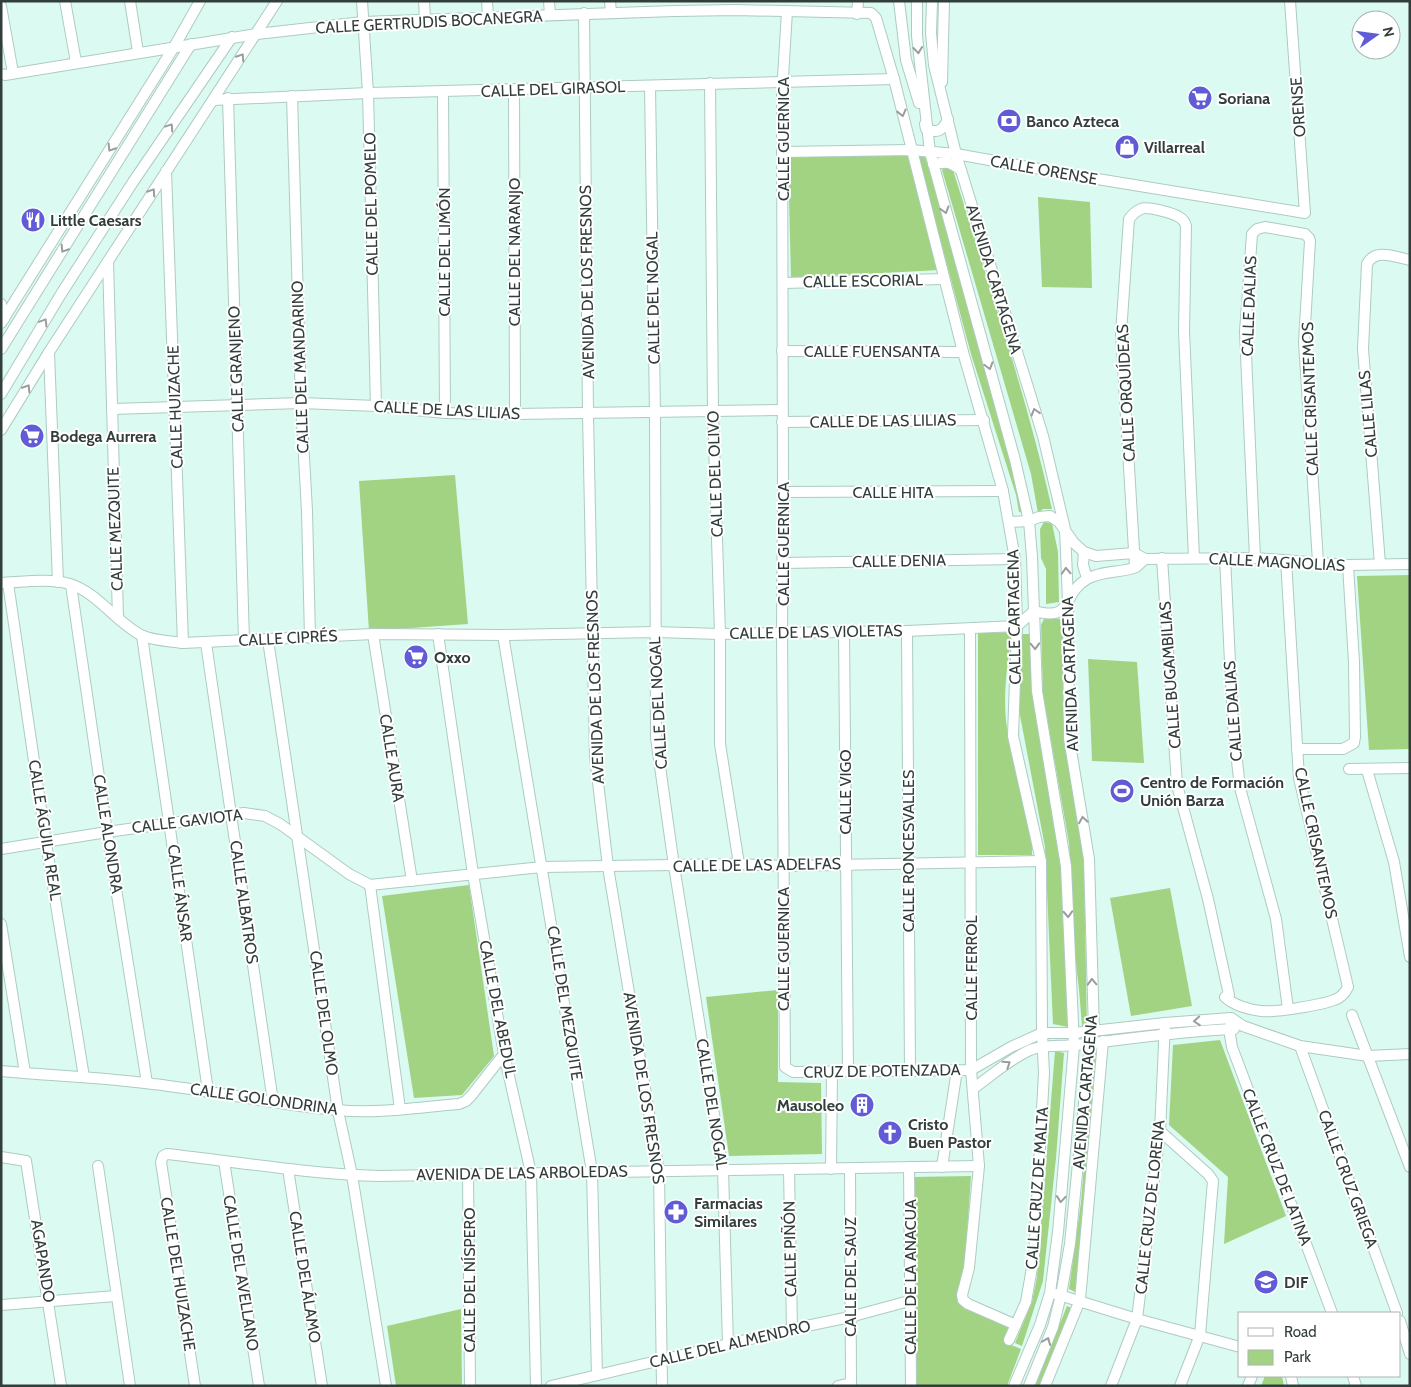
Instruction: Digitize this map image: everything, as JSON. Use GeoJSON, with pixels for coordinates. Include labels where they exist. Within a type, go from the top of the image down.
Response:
{"type":"FeatureCollection","features":[{"type":"Feature","properties":{"kind":"street"},"geometry":{"type":"LineString","coordinates":[[65,1],[76,62]]}},
{"type":"Feature","properties":{"kind":"street"},"geometry":{"type":"LineString","coordinates":[[130,1],[138,52]]}},
{"type":"Feature","properties":{"kind":"street"},"geometry":{"type":"LineString","coordinates":[[1,430],[166,171],[257,34],[276,1]]}},
{"type":"Feature","properties":{"kind":"street","name":"CALLE DEL POMELO"},"geometry":{"type":"LineString","coordinates":[[362,1],[368,93],[376,406]]}},
{"type":"Feature","properties":{"kind":"street"},"geometry":{"type":"LineString","coordinates":[[424,1],[425,19]]}},
{"type":"Feature","properties":{"kind":"street"},"geometry":{"type":"LineString","coordinates":[[487,1],[488,17]]}},
{"type":"Feature","properties":{"kind":"street"},"geometry":{"type":"LineString","coordinates":[[549,1],[550,15]]}},
{"type":"Feature","properties":{"kind":"street"},"geometry":{"type":"LineString","coordinates":[[610,1],[611,13]]}},
{"type":"Feature","properties":{"kind":"street"},"geometry":{"type":"LineString","coordinates":[[858,1],[857,14],[871,13],[876,18],[894,80],[911,150]]}},
{"type":"Feature","properties":{"kind":"street"},"geometry":{"type":"LineString","coordinates":[[899,1],[906,60],[926,129],[937,132],[942,129],[948,119]]}},
{"type":"Feature","properties":{"kind":"street","name":"AVENIDA CARTAGENA"},"geometry":{"type":"LineString","coordinates":[[917,1],[917,36],[930,152],[1015,460],[1029,521],[1037,691],[1066,866],[1074,1046],[1058,1232],[1050,1293],[1040,1325],[1014,1386]]}},
{"type":"Feature","properties":{"kind":"street","name":"AVENIDA CARTAGENA"},"geometry":{"type":"LineString","coordinates":[[932,1],[931,33],[934,66],[956,154],[1043,436],[1065,529],[1068,600],[1069,738],[1089,859],[1094,1031],[1090,1043],[1070,1244],[1053,1327],[1029,1386]]}},
{"type":"Feature","properties":{"kind":"street"},"geometry":{"type":"LineString","coordinates":[[942,95],[944,1]]}},
{"type":"Feature","properties":{"kind":"street","name":"ORENSE"},"geometry":{"type":"LineString","coordinates":[[1290,1],[1305,213]]}},
{"type":"Feature","properties":{"kind":"street"},"geometry":{"type":"LineString","coordinates":[[2,321],[174,46],[196,4]]}},
{"type":"Feature","properties":{"kind":"street"},"geometry":{"type":"LineString","coordinates":[[1,6],[5,75]]}},
{"type":"Feature","properties":{"kind":"street","name":"CALLE GERTRUDIS BOCANEGRA"},"geometry":{"type":"LineString","coordinates":[[5,75],[232,37],[363,22],[611,13],[674,6],[735,6],[787,11],[798,6],[857,14]]}},
{"type":"Feature","properties":{"kind":"street","name":"CALLE GUERNICA"},"geometry":{"type":"LineString","coordinates":[[787,11],[782,82],[784,1064],[787,1069],[794,1072]]}},
{"type":"Feature","properties":{"kind":"street","name":"AVENIDA DE LOS FRESNOS"},"geometry":{"type":"LineString","coordinates":[[584,14],[588,414],[595,757],[608,867],[659,1172],[662,1386]]}},
{"type":"Feature","properties":{"kind":"street"},"geometry":{"type":"LineString","coordinates":[[1,394],[61,294],[133,182],[232,37]]}},
{"type":"Feature","properties":{"kind":"street"},"geometry":{"type":"LineString","coordinates":[[1,349],[191,44]]}},
{"type":"Feature","properties":{"kind":"street","name":"CALLE DEL GIRASOL"},"geometry":{"type":"LineString","coordinates":[[213,100],[368,93],[710,83],[894,80]]}},
{"type":"Feature","properties":{"kind":"street","name":"CALLE DEL OLIVO"},"geometry":{"type":"LineString","coordinates":[[710,83],[713,412],[720,634],[720,744],[739,864]]}},
{"type":"Feature","properties":{"kind":"street","name":"CALLE DEL NOGAL"},"geometry":{"type":"LineString","coordinates":[[650,86],[655,412],[656,738],[674,866],[723,1170],[728,1345]]}},
{"type":"Feature","properties":{"kind":"street","name":"CALLE DEL NARANJO"},"geometry":{"type":"LineString","coordinates":[[514,90],[515,414]]}},
{"type":"Feature","properties":{"kind":"street","name":"CALLE DEL LIMÓN"},"geometry":{"type":"LineString","coordinates":[[443,92],[446,413]]}},
{"type":"Feature","properties":{"kind":"street","name":"CALLE DEL MANDARINO"},"geometry":{"type":"LineString","coordinates":[[292,96],[300,403],[307,511],[310,638]]}},
{"type":"Feature","properties":{"kind":"street","name":"CALLE GRANJENO"},"geometry":{"type":"LineString","coordinates":[[228,98],[244,641]]}},
{"type":"Feature","properties":{"kind":"street","name":"CALLE ORENSE"},"geometry":{"type":"LineString","coordinates":[[782,152],[911,150],[956,154],[1305,213]]}},
{"type":"Feature","properties":{"kind":"street","name":"CALLE CARTAGENA"},"geometry":{"type":"LineString","coordinates":[[911,150],[963,352],[984,420],[1010,522],[1015,560],[1017,626],[1013,736],[1041,861],[1042,1033]]}},
{"type":"Feature","properties":{"kind":"street"},"geometry":{"type":"LineString","coordinates":[[934,164],[946,162],[961,170]]}},
{"type":"Feature","properties":{"kind":"street","name":"CALLE HUIZACHE"},"geometry":{"type":"LineString","coordinates":[[166,171],[182,643]]}},
{"type":"Feature","properties":{"kind":"street","name":"CALLE ORQUÍDEAS"},"geometry":{"type":"LineString","coordinates":[[1135,567],[1121,333],[1129,219],[1134,212],[1142,208],[1150,208],[1180,217],[1186,226],[1184,331],[1194,558]]}},
{"type":"Feature","properties":{"kind":"street","name":"CALLE CRISANTEMOS"},"geometry":{"type":"LineString","coordinates":[[1252,234],[1257,229],[1265,227],[1304,234],[1310,241],[1304,342],[1318,562]]}},
{"type":"Feature","properties":{"kind":"street","name":"CALLE DALIAS"},"geometry":{"type":"LineString","coordinates":[[1252,234],[1245,332],[1256,558]]}},
{"type":"Feature","properties":{"kind":"street","name":"CALLE LILAS"},"geometry":{"type":"LineString","coordinates":[[1380,564],[1363,349],[1367,264],[1370,258],[1381,254],[1410,260]]}},
{"type":"Feature","properties":{"kind":"street","name":"CALLE MEZQUITE"},"geometry":{"type":"LineString","coordinates":[[108,261],[118,618]]}},
{"type":"Feature","properties":{"kind":"street","name":"CALLE ESCORIAL"},"geometry":{"type":"LineString","coordinates":[[783,283],[944,279]]}},
{"type":"Feature","properties":{"kind":"street"},"geometry":{"type":"LineString","coordinates":[[1,304],[2,321]]}},
{"type":"Feature","properties":{"kind":"street","name":"CALLE FUENSANTA"},"geometry":{"type":"LineString","coordinates":[[782,351],[963,352]]}},
{"type":"Feature","properties":{"kind":"street"},"geometry":{"type":"LineString","coordinates":[[49,352],[58,582]]}},
{"type":"Feature","properties":{"kind":"street","name":"CALLE DE LAS LILIAS"},"geometry":{"type":"LineString","coordinates":[[112,409],[300,403],[376,406],[446,413],[588,414],[782,410]]}},
{"type":"Feature","properties":{"kind":"street","name":"CALLE DE LAS LILIAS"},"geometry":{"type":"LineString","coordinates":[[782,422],[984,420]]}},
{"type":"Feature","properties":{"kind":"street","name":"CALLE HITA"},"geometry":{"type":"LineString","coordinates":[[783,492],[1003,491]]}},
{"type":"Feature","properties":{"kind":"street"},"geometry":{"type":"LineString","coordinates":[[1010,522],[1029,521],[1039,517],[1050,516],[1059,522],[1074,543],[1084,552],[1096,556],[1134,553],[1144,559],[1135,567],[1102,573],[1087,578],[1076,587],[1059,613],[1050,615],[1034,611],[1017,626]]}},
{"type":"Feature","properties":{"kind":"street"},"geometry":{"type":"LineString","coordinates":[[1084,552],[1083,565],[1087,578]]}},
{"type":"Feature","properties":{"kind":"street","name":"CALLE MAGNOLIAS"},"geometry":{"type":"LineString","coordinates":[[1144,559],[1225,557],[1348,565],[1410,564]]}},
{"type":"Feature","properties":{"kind":"street","name":"CALLE DALIAS"},"geometry":{"type":"LineString","coordinates":[[1225,557],[1233,725],[1240,788],[1276,919],[1288,1009]]}},
{"type":"Feature","properties":{"kind":"street","name":"CALLE BUGAMBILIAS"},"geometry":{"type":"LineString","coordinates":[[1162,558],[1177,785],[1208,899],[1229,995],[1225,997],[1232,1003],[1261,1011],[1288,1009]]}},
{"type":"Feature","properties":{"kind":"street","name":"CALLE DENIA"},"geometry":{"type":"LineString","coordinates":[[783,563],[1015,560]]}},
{"type":"Feature","properties":{"kind":"street","name":"CALLE CRISANTEMOS"},"geometry":{"type":"LineString","coordinates":[[1286,560],[1299,778],[1348,982],[1348,987],[1342,996],[1335,1000],[1288,1009]]}},
{"type":"Feature","properties":{"kind":"street"},"geometry":{"type":"LineString","coordinates":[[1297,749],[1343,749],[1354,743],[1354,662],[1348,565]]}},
{"type":"Feature","properties":{"kind":"street","name":"CALLE CIPRÉS"},"geometry":{"type":"LineString","coordinates":[[5,583],[58,582],[71,585],[96,600],[142,636],[154,640],[182,643],[373,634],[592,634]]}},
{"type":"Feature","properties":{"kind":"street","name":"CALLE ÁGUILA REAL"},"geometry":{"type":"LineString","coordinates":[[5,583],[84,1077]]}},
{"type":"Feature","properties":{"kind":"street","name":"CALLE ALONDRA"},"geometry":{"type":"LineString","coordinates":[[71,585],[107,832],[147,1083]]}},
{"type":"Feature","properties":{"kind":"street","name":"CALLE DE LAS VIOLETAS"},"geometry":{"type":"LineString","coordinates":[[592,634],[907,631],[1017,626]]}},
{"type":"Feature","properties":{"kind":"street","name":"CALLE FERROL"},"geometry":{"type":"LineString","coordinates":[[970,628],[971,1070],[979,1166],[969,1268],[962,1295],[963,1300],[968,1304],[1016,1325]]}},
{"type":"Feature","properties":{"kind":"street","name":"CALLE RONCESVALLES"},"geometry":{"type":"LineString","coordinates":[[907,631],[910,1070]]}},
{"type":"Feature","properties":{"kind":"street","name":"CALLE VIGO"},"geometry":{"type":"LineString","coordinates":[[844,632],[848,1071]]}},
{"type":"Feature","properties":{"kind":"street","name":"CALLE AURA"},"geometry":{"type":"LineString","coordinates":[[373,634],[412,881]]}},
{"type":"Feature","properties":{"kind":"street","name":"CALLE DEL ABEDUL"},"geometry":{"type":"LineString","coordinates":[[438,634],[473,874],[504,1054],[531,1173],[536,1386]]}},
{"type":"Feature","properties":{"kind":"street","name":"CALLE DEL MEZQUITE"},"geometry":{"type":"LineString","coordinates":[[503,635],[592,1172],[597,1375]]}},
{"type":"Feature","properties":{"kind":"street","name":"CALLE ÁNSAR"},"geometry":{"type":"LineString","coordinates":[[142,636],[208,1090]]}},
{"type":"Feature","properties":{"kind":"street","name":"CALLE DEL OLMO"},"geometry":{"type":"LineString","coordinates":[[268,640],[338,1111],[352,1175],[386,1386]]}},
{"type":"Feature","properties":{"kind":"street","name":"CALLE ALBATROS"},"geometry":{"type":"LineString","coordinates":[[206,643],[273,1102]]}},
{"type":"Feature","properties":{"kind":"street"},"geometry":{"type":"LineString","coordinates":[[1349,769],[1410,768]]}},
{"type":"Feature","properties":{"kind":"street"},"geometry":{"type":"LineString","coordinates":[[1367,770],[1394,862],[1410,957]]}},
{"type":"Feature","properties":{"kind":"street","name":"CALLE GAVIOTA"},"geometry":{"type":"LineString","coordinates":[[1,849],[170,822],[253,813],[265,816],[280,824],[349,874],[370,885]]}},
{"type":"Feature","properties":{"kind":"street","name":"CALLE DE LAS ADELFAS"},"geometry":{"type":"LineString","coordinates":[[473,874],[542,866],[608,867],[739,864],[783,866],[1041,861]]}},
{"type":"Feature","properties":{"kind":"street"},"geometry":{"type":"LineString","coordinates":[[400,1109],[370,885],[473,874]]}},
{"type":"Feature","properties":{"kind":"street"},"geometry":{"type":"LineString","coordinates":[[1,924],[25,1074]]}},
{"type":"Feature","properties":{"kind":"street"},"geometry":{"type":"LineString","coordinates":[[1352,1015],[1410,1167]]}},
{"type":"Feature","properties":{"kind":"street"},"geometry":{"type":"LineString","coordinates":[[971,1070],[1011,1047],[1042,1033],[1074,1033],[1165,1023],[1230,1024],[1236,1029],[1243,1026],[1300,1046],[1368,1056],[1410,1054]]}},
{"type":"Feature","properties":{"kind":"street","name":"CALLE CRUZ DE LORENA"},"geometry":{"type":"LineString","coordinates":[[1111,1386],[1137,1319],[1160,1130],[1165,1023]]}},
{"type":"Feature","properties":{"kind":"street"},"geometry":{"type":"LineString","coordinates":[[974,1088],[1008,1062],[1031,1050],[1044,1046],[1074,1046],[1164,1035],[1230,1024]]}},
{"type":"Feature","properties":{"kind":"street","name":"CALLE CRUZ DE LATINA"},"geometry":{"type":"LineString","coordinates":[[1230,1024],[1232,1047],[1332,1312]]}},
{"type":"Feature","properties":{"kind":"street"},"geometry":{"type":"LineString","coordinates":[[1045,1386],[1080,1300],[1103,1041],[1094,1031]]}},
{"type":"Feature","properties":{"kind":"street","name":"CALLE CRUZ DE MALTA"},"geometry":{"type":"LineString","coordinates":[[1009,1340],[1026,1302],[1034,1256],[1044,1073],[1042,1033]]}},
{"type":"Feature","properties":{"kind":"street","name":"CALLE CRUZ GRIEGA"},"geometry":{"type":"LineString","coordinates":[[1300,1046],[1397,1312]]}},
{"type":"Feature","properties":{"kind":"street","name":"CALLE GOLONDRINA"},"geometry":{"type":"LineString","coordinates":[[1,1071],[147,1083],[208,1090],[338,1111],[368,1111],[459,1104],[466,1101],[504,1054]]}},
{"type":"Feature","properties":{"kind":"street"},"geometry":{"type":"LineString","coordinates":[[942,1167],[957,1070]]}},
{"type":"Feature","properties":{"kind":"street","name":"CRUZ DE POTENZADA"},"geometry":{"type":"LineString","coordinates":[[794,1072],[971,1070]]}},
{"type":"Feature","properties":{"kind":"street"},"geometry":{"type":"LineString","coordinates":[[831,1169],[832,1072]]}},
{"type":"Feature","properties":{"kind":"street"},"geometry":{"type":"LineString","coordinates":[[1160,1130],[1208,1174],[1213,1181],[1200,1335],[1180,1386]]}},
{"type":"Feature","properties":{"kind":"street","name":"AVENIDA DE LAS ARBOLEDAS"},"geometry":{"type":"LineString","coordinates":[[161,1162],[163,1156],[167,1154],[352,1175],[979,1166]]}},
{"type":"Feature","properties":{"kind":"street","name":"AGAPANDO"},"geometry":{"type":"LineString","coordinates":[[1,1158],[26,1161],[61,1386]]}},
{"type":"Feature","properties":{"kind":"street","name":"CALLE DEL AVELLANO"},"geometry":{"type":"LineString","coordinates":[[224,1161],[259,1386]]}},
{"type":"Feature","properties":{"kind":"street","name":"CALLE DEL HUIZACHE"},"geometry":{"type":"LineString","coordinates":[[161,1162],[196,1386]]}},
{"type":"Feature","properties":{"kind":"street"},"geometry":{"type":"LineString","coordinates":[[98,1166],[130,1386]]}},
{"type":"Feature","properties":{"kind":"street","name":"CALLE DE LA ANACUA"},"geometry":{"type":"LineString","coordinates":[[909,1167],[911,1386]]}},
{"type":"Feature","properties":{"kind":"street","name":"CALLE DEL ÁLAMO"},"geometry":{"type":"LineString","coordinates":[[288,1169],[322,1386]]}},
{"type":"Feature","properties":{"kind":"street","name":"CALLE DEL SAUZ"},"geometry":{"type":"LineString","coordinates":[[850,1169],[851,1384]]}},
{"type":"Feature","properties":{"kind":"street","name":"CALLE PIÑÓN"},"geometry":{"type":"LineString","coordinates":[[789,1170],[792,1329]]}},
{"type":"Feature","properties":{"kind":"street","name":"CALLE DEL NÍSPERO"},"geometry":{"type":"LineString","coordinates":[[468,1174],[470,1386]]}},
{"type":"Feature","properties":{"kind":"street"},"geometry":{"type":"LineString","coordinates":[[1050,1293],[1238,1346]]}},
{"type":"Feature","properties":{"kind":"street"},"geometry":{"type":"LineString","coordinates":[[1,1305],[116,1296]]}},
{"type":"Feature","properties":{"kind":"street","name":"CALLE DEL ALMENDRO"},"geometry":{"type":"LineString","coordinates":[[551,1386],[850,1317],[909,1301]]}},
{"type":"Feature","properties":{"kind":"street"},"geometry":{"type":"LineString","coordinates":[[1403,1322],[1410,1354]]}},
{"type":"Feature","properties":{"kind":"street"},"geometry":{"type":"LineString","coordinates":[[838,1386],[851,1384]]}},
{"type":"Feature","properties":{"kind":"green space"},"geometry":{"type":"Polygon","coordinates":[[[910,152],[939,270],[791,278],[788,156],[910,152]]]}},
{"type":"Feature","properties":{"kind":"green space"},"geometry":{"type":"Polygon","coordinates":[[[918,157],[925,157],[949,229],[1026,513],[1019,512],[1016,495],[971,354],[918,157]]]}},
{"type":"Feature","properties":{"kind":"green space"},"geometry":{"type":"Polygon","coordinates":[[[946,165],[953,170],[1006,338],[1042,466],[1052,509],[1043,509],[1038,513],[1031,474],[942,170],[946,165]]]}},
{"type":"Feature","properties":{"kind":"green space"},"geometry":{"type":"Polygon","coordinates":[[[1038,197],[1090,202],[1092,288],[1042,287],[1038,197]]]}},
{"type":"Feature","properties":{"kind":"green space"},"geometry":{"type":"Polygon","coordinates":[[[455,475],[468,624],[369,631],[359,481],[455,475]]]}},
{"type":"Feature","properties":{"kind":"green space"},"geometry":{"type":"Polygon","coordinates":[[[1044,522],[1052,523],[1058,552],[1059,602],[1046,604],[1046,569],[1041,558],[1040,529],[1044,522]]]}},
{"type":"Feature","properties":{"kind":"green space"},"geometry":{"type":"Polygon","coordinates":[[[1410,575],[1410,749],[1369,750],[1357,576],[1410,575]]]}},
{"type":"Feature","properties":{"kind":"green space"},"geometry":{"type":"Polygon","coordinates":[[[1045,617],[1060,619],[1064,625],[1071,778],[1084,861],[1087,1028],[1082,1026],[1074,948],[1069,843],[1043,695],[1041,625],[1045,617]]]}},
{"type":"Feature","properties":{"kind":"green space"},"geometry":{"type":"Polygon","coordinates":[[[1013,632],[1006,675],[1006,721],[1032,841],[1032,855],[978,855],[978,633],[1013,632]]]}},
{"type":"Feature","properties":{"kind":"green space"},"geometry":{"type":"Polygon","coordinates":[[[1022,634],[1032,634],[1062,864],[1068,1027],[1053,1024],[1045,847],[1019,710],[1017,661],[1022,634]]]}},
{"type":"Feature","properties":{"kind":"green space"},"geometry":{"type":"Polygon","coordinates":[[[1088,659],[1137,662],[1144,763],[1092,761],[1088,659]]]}},
{"type":"Feature","properties":{"kind":"green space"},"geometry":{"type":"Polygon","coordinates":[[[469,885],[494,1056],[462,1095],[414,1098],[382,896],[469,885]]]}},
{"type":"Feature","properties":{"kind":"green space"},"geometry":{"type":"Polygon","coordinates":[[[1170,888],[1192,1006],[1131,1016],[1110,898],[1170,888]]]}},
{"type":"Feature","properties":{"kind":"green space"},"geometry":{"type":"Polygon","coordinates":[[[778,990],[778,1082],[821,1083],[822,1154],[729,1156],[706,997],[778,990]]]}},
{"type":"Feature","properties":{"kind":"green space"},"geometry":{"type":"Polygon","coordinates":[[[1220,1040],[1286,1216],[1224,1244],[1228,1177],[1169,1125],[1173,1045],[1220,1040]]]}},
{"type":"Feature","properties":{"kind":"green space"},"geometry":{"type":"Polygon","coordinates":[[[1100,1045],[1079,1281],[1075,1292],[1069,1289],[1081,1202],[1094,1046],[1100,1045]]]}},
{"type":"Feature","properties":{"kind":"green space"},"geometry":{"type":"Polygon","coordinates":[[[1055,1051],[1064,1053],[1056,1158],[1043,1281],[1022,1346],[1015,1343],[1032,1302],[1037,1277],[1055,1051]]]}},
{"type":"Feature","properties":{"kind":"green space"},"geometry":{"type":"Polygon","coordinates":[[[971,1176],[965,1264],[957,1302],[1010,1328],[1004,1342],[1021,1349],[1007,1386],[917,1386],[913,1177],[971,1176]]]}},
{"type":"Feature","properties":{"kind":"green space"},"geometry":{"type":"Polygon","coordinates":[[[1067,1306],[1074,1309],[1042,1386],[1035,1386],[1067,1306]]]}},
{"type":"Feature","properties":{"kind":"green space"},"geometry":{"type":"Polygon","coordinates":[[[461,1309],[462,1386],[396,1386],[387,1326],[461,1309]]]}},
{"type":"Feature","properties":{"kind":"green space"},"geometry":{"type":"Polygon","coordinates":[[[1265,1377],[1282,1377],[1284,1386],[1261,1386],[1265,1377]]]}},
{"type":"Feature","properties":{"kind":"place","name":"Soriana"},"geometry":{"type":"Point","coordinates":[1200,98]}},
{"type":"Feature","properties":{"kind":"place","name":"Banco Azteca"},"geometry":{"type":"Point","coordinates":[1009,121]}},
{"type":"Feature","properties":{"kind":"place","name":"Villarreal"},"geometry":{"type":"Point","coordinates":[1127,147]}},
{"type":"Feature","properties":{"kind":"place","name":"Little Caesars"},"geometry":{"type":"Point","coordinates":[33,220]}},
{"type":"Feature","properties":{"kind":"place","name":"Bodega Aurrera"},"geometry":{"type":"Point","coordinates":[32,436]}},
{"type":"Feature","properties":{"kind":"place","name":"Oxxo"},"geometry":{"type":"Point","coordinates":[416,657]}},
{"type":"Feature","properties":{"kind":"place","name":"Centro de Formación Unión Barza"},"geometry":{"type":"Point","coordinates":[1122,791]}},
{"type":"Feature","properties":{"kind":"place","name":"Mausoleo"},"geometry":{"type":"Point","coordinates":[862,1105]}},
{"type":"Feature","properties":{"kind":"place","name":"Cristo Buen Pastor"},"geometry":{"type":"Point","coordinates":[890,1133]}},
{"type":"Feature","properties":{"kind":"place","name":"Farmacias Similares"},"geometry":{"type":"Point","coordinates":[676,1212]}},
{"type":"Feature","properties":{"kind":"place","name":"DIF"},"geometry":{"type":"Point","coordinates":[1266,1282]}}]}
